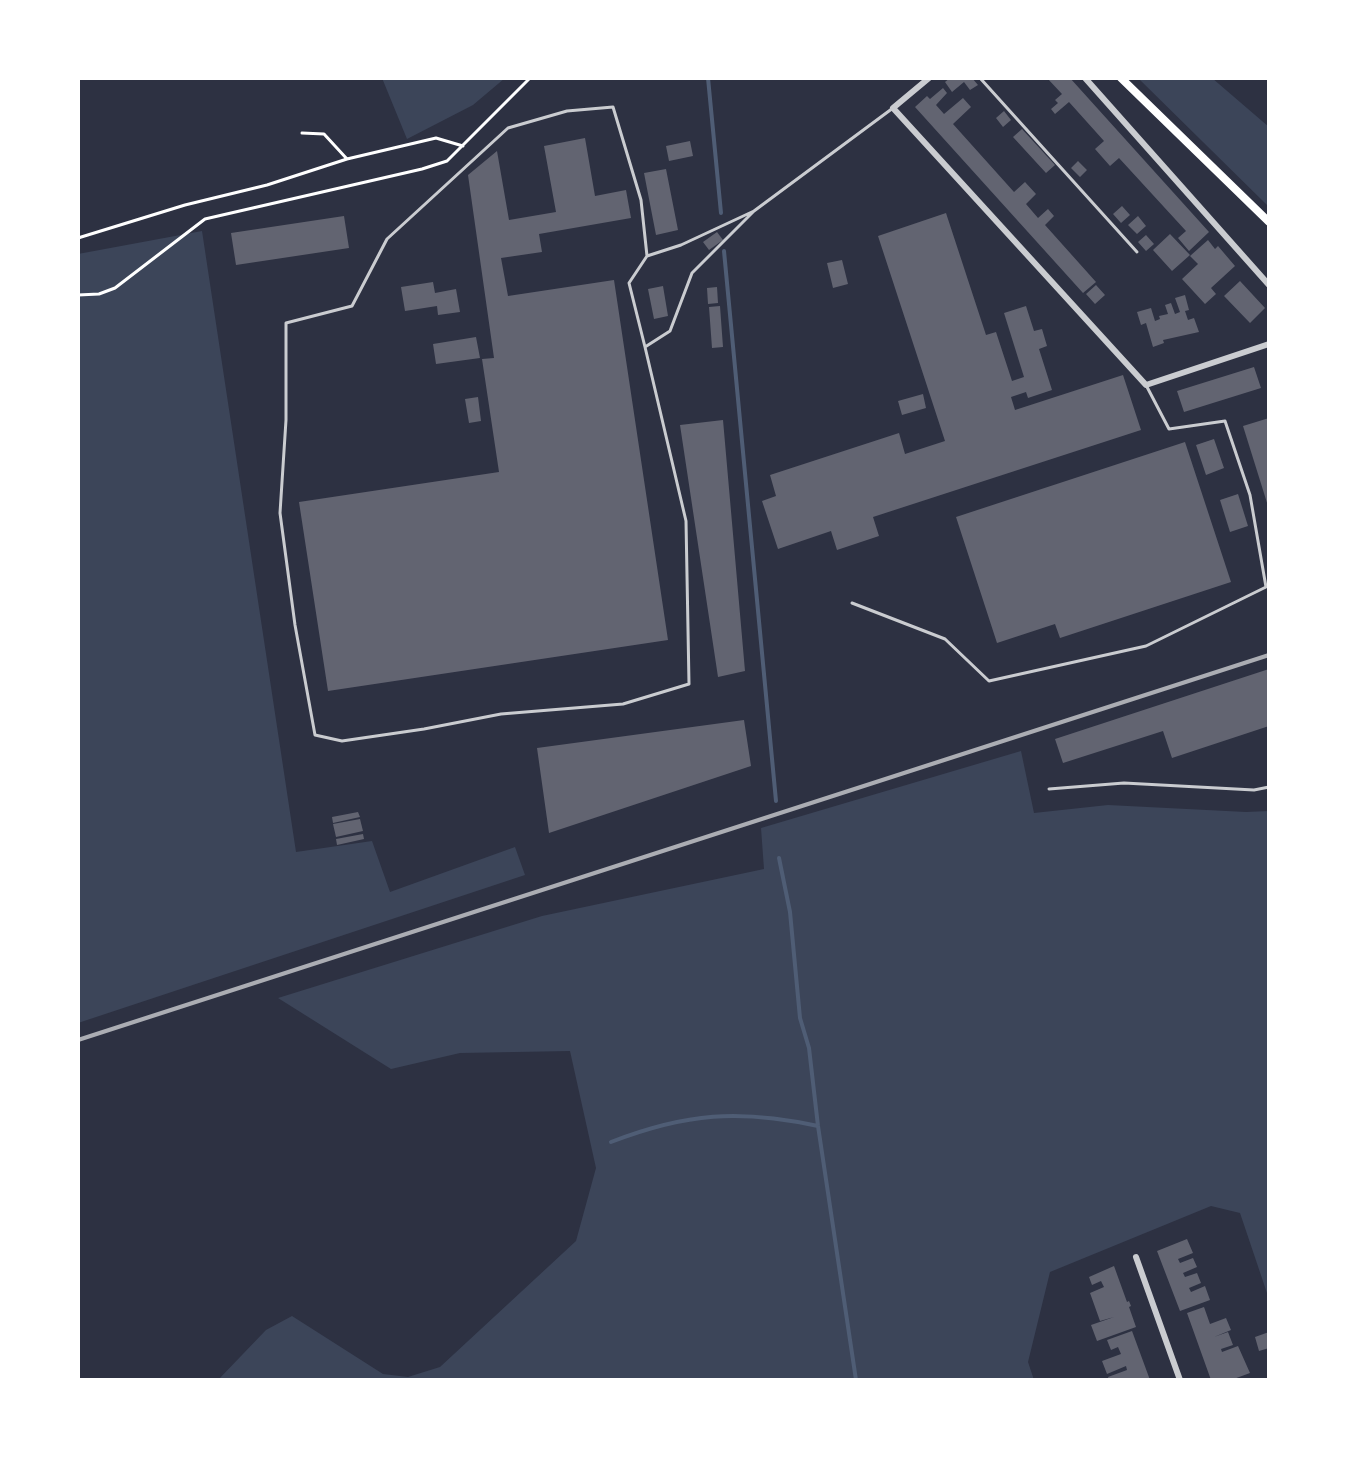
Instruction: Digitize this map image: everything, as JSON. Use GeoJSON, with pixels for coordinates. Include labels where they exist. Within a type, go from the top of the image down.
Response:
{"type":"FeatureCollection","features":[{"type":"Feature","properties":{"kind":"main road"},"geometry":{"type":"LineString","coordinates":[[1121,78],[1269,222]]}},
{"type":"Feature","properties":{"kind":"street"},"geometry":{"type":"LineString","coordinates":[[929,78],[893,108],[1146,385],[1269,344]]}},
{"type":"Feature","properties":{"kind":"street"},"geometry":{"type":"LineString","coordinates":[[1085,78],[1269,285]]}},
{"type":"Feature","properties":{"kind":"street"},"geometry":{"type":"LineString","coordinates":[[1136,1257],[1180,1380]]}},
{"type":"Feature","properties":{"kind":"lane"},"geometry":{"type":"LineString","coordinates":[[980,78],[1137,252]]}},
{"type":"Feature","properties":{"kind":"lane"},"geometry":{"type":"LineString","coordinates":[[647,256],[641,200],[613,107],[567,111],[508,128],[426,201],[387,239],[352,306],[286,323],[286,420],[280,513],[295,625],[315,735],[342,741],[501,714],[623,704],[689,684],[686,521],[629,283],[647,256],[681,245],[754,211]]}},
{"type":"Feature","properties":{"kind":"lane"},"geometry":{"type":"LineString","coordinates":[[645,347],[670,331],[692,273],[754,211],[893,108]]}},
{"type":"Feature","properties":{"kind":"lane"},"geometry":{"type":"LineString","coordinates":[[852,603],[945,639],[989,681],[1146,646],[1266,587],[1250,495],[1225,421],[1169,429],[1146,385]]}},
{"type":"Feature","properties":{"kind":"lane"},"geometry":{"type":"LineString","coordinates":[[1049,789],[1124,783],[1254,790],[1269,787]]}},
{"type":"Feature","properties":{"kind":"path"},"geometry":{"type":"LineString","coordinates":[[78,295],[99,294],[115,288],[205,219],[447,161],[530,78]]}},
{"type":"Feature","properties":{"kind":"path"},"geometry":{"type":"LineString","coordinates":[[302,133],[324,134],[347,159]]}},
{"type":"Feature","properties":{"kind":"path"},"geometry":{"type":"LineString","coordinates":[[78,238],[185,205],[267,185],[347,159],[436,138],[463,146]]}},
{"type":"Feature","properties":{"kind":"shaded area"},"geometry":{"type":"Polygon","coordinates":[[[382,78],[505,78],[473,105],[407,139],[382,78]]]}},
{"type":"Feature","properties":{"kind":"shaded area"},"geometry":{"type":"Polygon","coordinates":[[[1138,78],[1212,78],[1269,127],[1269,207],[1138,78]]]}},
{"type":"Feature","properties":{"kind":"shaded area"},"geometry":{"type":"Polygon","coordinates":[[[202,231],[296,852],[372,841],[390,892],[515,847],[525,875],[78,1023],[78,254],[202,231]]]}},
{"type":"Feature","properties":{"kind":"shaded area"},"geometry":{"type":"Polygon","coordinates":[[[1021,751],[1034,813],[1108,805],[1269,811],[1269,1299],[1240,1213],[1211,1206],[1050,1272],[1028,1362],[1034,1380],[218,1380],[266,1330],[292,1316],[383,1374],[408,1377],[440,1367],[576,1241],[596,1168],[570,1051],[460,1053],[391,1069],[278,998],[542,916],[764,869],[761,828],[1021,751]]]}},
{"type":"Feature","properties":{"kind":"building"},"geometry":{"type":"Polygon","coordinates":[[[950,78],[972,78],[978,85],[970,90],[964,82],[952,92],[945,82],[950,78]]]}},
{"type":"Feature","properties":{"kind":"building"},"geometry":{"type":"Polygon","coordinates":[[[1047,78],[1070,78],[1209,232],[1189,251],[1178,238],[1186,231],[1119,158],[1110,166],[1095,149],[1104,141],[1069,102],[1055,114],[1051,109],[1062,94],[1047,78]]]}},
{"type":"Feature","properties":{"kind":"building"},"geometry":{"type":"Polygon","coordinates":[[[943,88],[947,93],[936,105],[944,114],[963,98],[971,107],[953,124],[1014,192],[1025,182],[1036,194],[1026,204],[1038,218],[1048,209],[1054,216],[1045,225],[1096,282],[1083,293],[915,107],[943,88]]]}},
{"type":"Feature","properties":{"kind":"building"},"geometry":{"type":"Polygon","coordinates":[[[1004,111],[1011,120],[1003,127],[996,118],[1004,111]]]}},
{"type":"Feature","properties":{"kind":"building"},"geometry":{"type":"Polygon","coordinates":[[[1022,129],[1055,165],[1046,173],[1013,137],[1022,129]]]}},
{"type":"Feature","properties":{"kind":"building"},"geometry":{"type":"Polygon","coordinates":[[[585,138],[595,196],[626,190],[631,218],[539,234],[542,252],[501,258],[508,296],[614,280],[668,640],[328,691],[299,502],[499,472],[482,359],[494,358],[468,175],[497,151],[509,220],[556,212],[544,146],[585,138]]]}},
{"type":"Feature","properties":{"kind":"building"},"geometry":{"type":"Polygon","coordinates":[[[690,141],[693,156],[669,161],[666,146],[690,141]]]}},
{"type":"Feature","properties":{"kind":"building"},"geometry":{"type":"Polygon","coordinates":[[[1078,161],[1087,170],[1080,177],[1071,168],[1078,161]]]}},
{"type":"Feature","properties":{"kind":"building"},"geometry":{"type":"Polygon","coordinates":[[[666,169],[678,230],[656,235],[644,173],[666,169]]]}},
{"type":"Feature","properties":{"kind":"building"},"geometry":{"type":"Polygon","coordinates":[[[1122,206],[1130,215],[1121,223],[1113,214],[1122,206]]]}},
{"type":"Feature","properties":{"kind":"building"},"geometry":{"type":"Polygon","coordinates":[[[946,213],[986,335],[996,332],[1012,381],[1024,377],[1004,313],[1026,306],[1034,331],[1042,329],[1047,346],[1039,349],[1052,390],[1028,398],[1026,392],[1011,397],[1015,410],[1123,375],[1141,430],[873,517],[879,536],[837,550],[831,531],[778,549],[762,501],[776,496],[770,475],[899,433],[905,454],[945,441],[878,236],[946,213]]]}},
{"type":"Feature","properties":{"kind":"building"},"geometry":{"type":"Polygon","coordinates":[[[344,216],[349,248],[236,265],[231,233],[344,216]]]}},
{"type":"Feature","properties":{"kind":"building"},"geometry":{"type":"Polygon","coordinates":[[[1138,216],[1146,226],[1137,234],[1128,225],[1138,216]]]}},
{"type":"Feature","properties":{"kind":"building"},"geometry":{"type":"Polygon","coordinates":[[[717,232],[723,240],[709,250],[703,242],[717,232]]]}},
{"type":"Feature","properties":{"kind":"building"},"geometry":{"type":"Polygon","coordinates":[[[1170,234],[1190,255],[1172,271],[1153,250],[1170,234]]]}},
{"type":"Feature","properties":{"kind":"building"},"geometry":{"type":"Polygon","coordinates":[[[1146,235],[1154,244],[1146,251],[1138,242],[1146,235]]]}},
{"type":"Feature","properties":{"kind":"building"},"geometry":{"type":"Polygon","coordinates":[[[1208,240],[1215,249],[1218,246],[1235,266],[1211,288],[1216,294],[1205,304],[1182,279],[1198,264],[1190,256],[1208,240]]]}},
{"type":"Feature","properties":{"kind":"building"},"geometry":{"type":"Polygon","coordinates":[[[842,260],[848,284],[833,288],[827,263],[842,260]]]}},
{"type":"Feature","properties":{"kind":"building"},"geometry":{"type":"Polygon","coordinates":[[[1240,281],[1265,308],[1250,323],[1224,296],[1240,281]]]}},
{"type":"Feature","properties":{"kind":"building"},"geometry":{"type":"Polygon","coordinates":[[[433,282],[435,293],[456,289],[460,312],[438,315],[437,306],[405,311],[401,287],[433,282]]]}},
{"type":"Feature","properties":{"kind":"building"},"geometry":{"type":"Polygon","coordinates":[[[1096,285],[1105,295],[1095,304],[1086,294],[1096,285]]]}},
{"type":"Feature","properties":{"kind":"building"},"geometry":{"type":"Polygon","coordinates":[[[663,286],[668,316],[654,319],[648,289],[663,286]]]}},
{"type":"Feature","properties":{"kind":"building"},"geometry":{"type":"Polygon","coordinates":[[[717,287],[718,303],[708,304],[707,288],[717,287]]]}},
{"type":"Feature","properties":{"kind":"building"},"geometry":{"type":"Polygon","coordinates":[[[1185,295],[1188,320],[1194,318],[1199,332],[1163,340],[1164,343],[1153,347],[1146,323],[1141,325],[1137,312],[1151,308],[1155,321],[1160,319],[1159,316],[1168,314],[1165,305],[1171,303],[1175,314],[1180,312],[1175,298],[1185,295]]]}},
{"type":"Feature","properties":{"kind":"building"},"geometry":{"type":"Polygon","coordinates":[[[720,306],[723,347],[712,348],[709,307],[720,306]]]}},
{"type":"Feature","properties":{"kind":"building"},"geometry":{"type":"Polygon","coordinates":[[[476,337],[480,358],[436,364],[433,344],[476,337]]]}},
{"type":"Feature","properties":{"kind":"building"},"geometry":{"type":"Polygon","coordinates":[[[1254,367],[1261,388],[1184,412],[1177,391],[1254,367]]]}},
{"type":"Feature","properties":{"kind":"building"},"geometry":{"type":"Polygon","coordinates":[[[923,394],[926,408],[902,415],[898,401],[923,394]]]}},
{"type":"Feature","properties":{"kind":"building"},"geometry":{"type":"Polygon","coordinates":[[[478,397],[481,421],[469,423],[465,399],[478,397]]]}},
{"type":"Feature","properties":{"kind":"building"},"geometry":{"type":"Polygon","coordinates":[[[1269,418],[1269,506],[1268,506],[1243,426],[1269,418]]]}},
{"type":"Feature","properties":{"kind":"building"},"geometry":{"type":"Polygon","coordinates":[[[723,420],[745,671],[718,677],[680,425],[723,420]]]}},
{"type":"Feature","properties":{"kind":"building"},"geometry":{"type":"Polygon","coordinates":[[[1214,439],[1224,468],[1206,475],[1196,445],[1214,439]]]}},
{"type":"Feature","properties":{"kind":"building"},"geometry":{"type":"Polygon","coordinates":[[[1185,442],[1231,582],[1060,638],[1055,624],[997,643],[956,517],[1185,442]]]}},
{"type":"Feature","properties":{"kind":"building"},"geometry":{"type":"Polygon","coordinates":[[[1238,494],[1248,526],[1230,532],[1220,500],[1238,494]]]}},
{"type":"Feature","properties":{"kind":"building"},"geometry":{"type":"Polygon","coordinates":[[[1269,669],[1269,726],[1172,758],[1163,731],[1063,763],[1055,739],[1269,669]]]}},
{"type":"Feature","properties":{"kind":"building"},"geometry":{"type":"Polygon","coordinates":[[[744,720],[751,766],[549,833],[537,748],[744,720]]]}},
{"type":"Feature","properties":{"kind":"building"},"geometry":{"type":"Polygon","coordinates":[[[358,812],[360,817],[333,823],[332,817],[358,812]]]}},
{"type":"Feature","properties":{"kind":"building"},"geometry":{"type":"Polygon","coordinates":[[[360,819],[363,831],[336,837],[333,824],[360,819]]]}},
{"type":"Feature","properties":{"kind":"building"},"geometry":{"type":"Polygon","coordinates":[[[363,834],[364,839],[337,845],[336,839],[363,834]]]}},
{"type":"Feature","properties":{"kind":"building"},"geometry":{"type":"Polygon","coordinates":[[[1187,1239],[1193,1253],[1178,1259],[1180,1263],[1193,1258],[1197,1267],[1183,1273],[1185,1277],[1197,1273],[1201,1283],[1189,1288],[1191,1292],[1205,1286],[1210,1300],[1180,1311],[1157,1251],[1187,1239]]]}},
{"type":"Feature","properties":{"kind":"building"},"geometry":{"type":"Polygon","coordinates":[[[1114,1266],[1131,1306],[1136,1327],[1097,1341],[1091,1325],[1114,1317],[1100,1321],[1090,1293],[1104,1287],[1101,1281],[1092,1285],[1089,1277],[1114,1266]]]}},
{"type":"Feature","properties":{"kind":"building"},"geometry":{"type":"Polygon","coordinates":[[[1204,1307],[1210,1324],[1226,1318],[1231,1330],[1214,1337],[1228,1332],[1233,1345],[1221,1349],[1222,1352],[1238,1346],[1250,1373],[1231,1380],[1211,1380],[1187,1313],[1204,1307]]]}},
{"type":"Feature","properties":{"kind":"building"},"geometry":{"type":"Polygon","coordinates":[[[1132,1331],[1150,1380],[1109,1380],[1108,1377],[1127,1370],[1126,1366],[1107,1374],[1102,1361],[1121,1354],[1118,1347],[1111,1350],[1107,1340],[1132,1331]]]}},
{"type":"Feature","properties":{"kind":"building"},"geometry":{"type":"Polygon","coordinates":[[[1269,1332],[1269,1348],[1259,1351],[1255,1337],[1269,1332]]]}},
{"type":"Feature","properties":{"kind":"waterway"},"geometry":{"type":"LineString","coordinates":[[708,78],[721,213]]}},
{"type":"Feature","properties":{"kind":"waterway"},"geometry":{"type":"LineString","coordinates":[[724,251],[776,801]]}},
{"type":"Feature","properties":{"kind":"waterway"},"geometry":{"type":"LineString","coordinates":[[779,858],[790,912],[800,1018],[809,1048],[856,1380]]}},
{"type":"Feature","properties":{"kind":"waterway"},"geometry":{"type":"LineString","coordinates":[[611,1142],[664,1125],[713,1117],[763,1117],[818,1126]]}},
{"type":"Feature","properties":{"kind":"railway"},"geometry":{"type":"LineString","coordinates":[[78,1040],[1269,655]]}}]}
